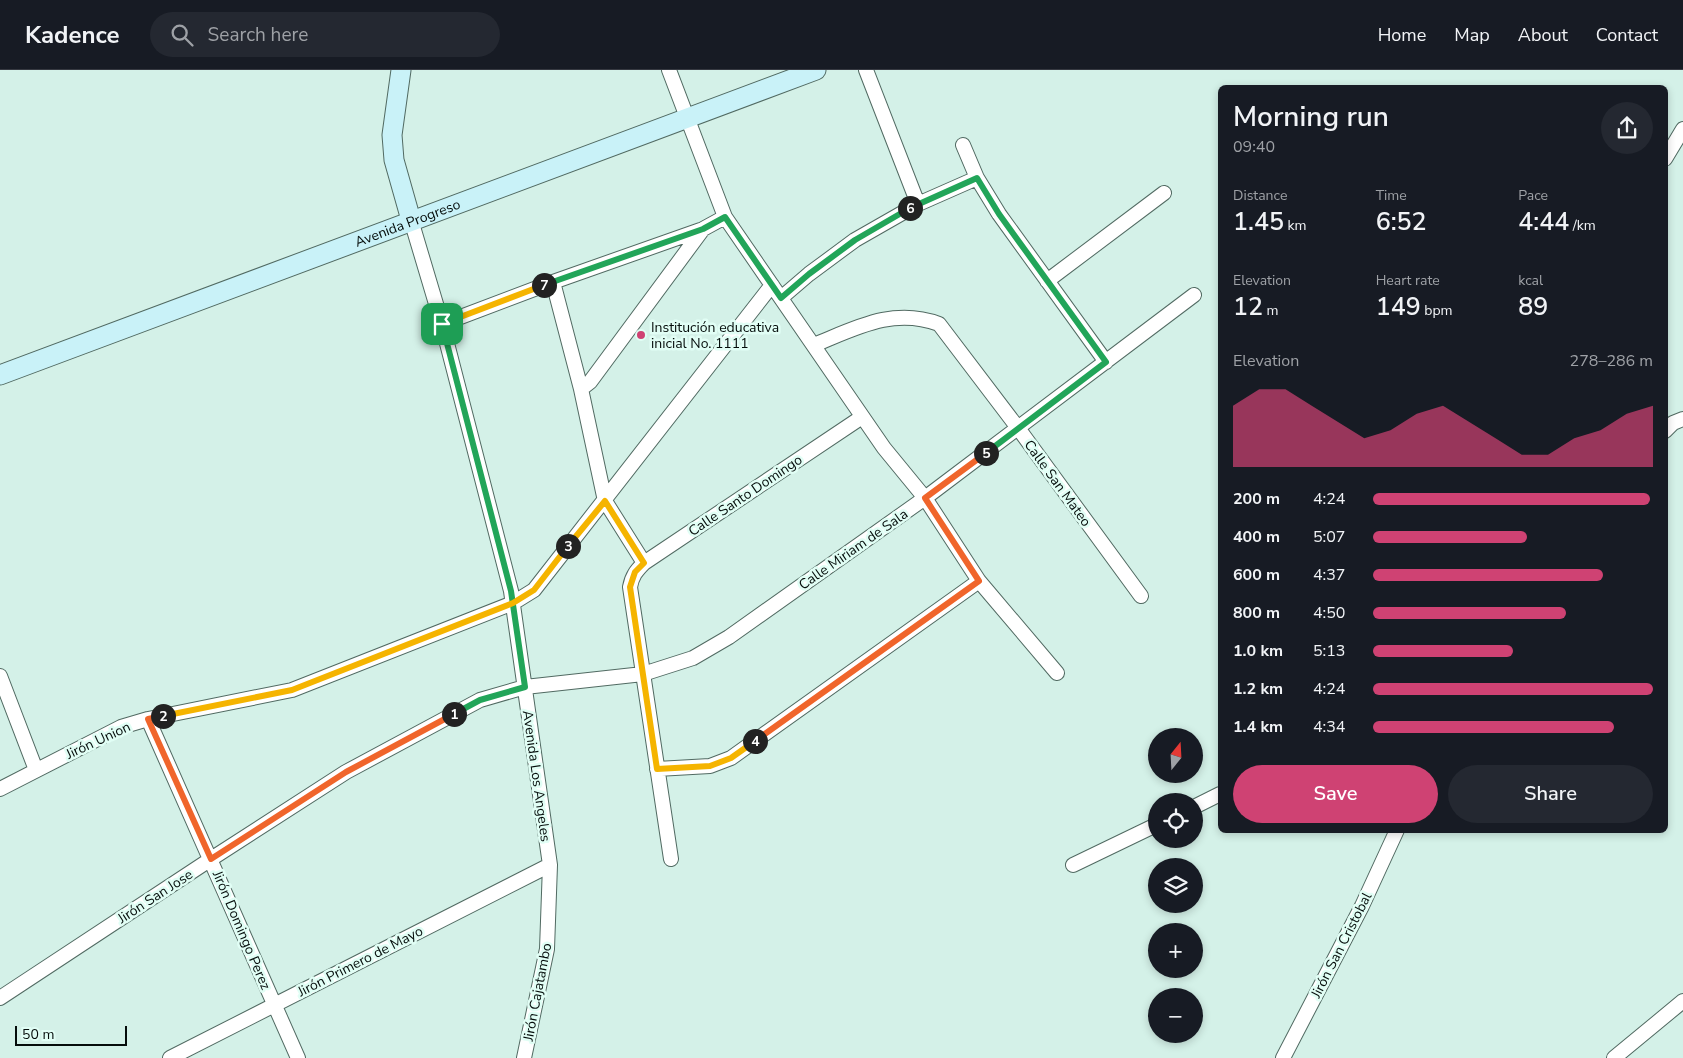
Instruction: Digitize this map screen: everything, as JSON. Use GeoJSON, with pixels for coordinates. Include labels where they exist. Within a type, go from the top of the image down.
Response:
{"type":"FeatureCollection","features":[{"type":"Feature","properties":{"kind":"street"},"geometry":{"type":"LineString","coordinates":[[401,70],[392,135],[393,152],[411,220]]}},
{"type":"Feature","properties":{"kind":"street"},"geometry":{"type":"LineString","coordinates":[[669,70],[725,217],[884,448],[925,498],[979,581],[1057,673]]}},
{"type":"Feature","properties":{"kind":"street","name":"Avenida Progreso"},"geometry":{"type":"LineString","coordinates":[[0,375],[816,70]]}},
{"type":"Feature","properties":{"kind":"street"},"geometry":{"type":"LineString","coordinates":[[866,70],[918,204]]}},
{"type":"Feature","properties":{"kind":"street"},"geometry":{"type":"LineString","coordinates":[[1668,154],[1683,129]]}},
{"type":"Feature","properties":{"kind":"street"},"geometry":{"type":"LineString","coordinates":[[963,145],[977,178],[999,214],[1106,362]]}},
{"type":"Feature","properties":{"kind":"street"},"geometry":{"type":"LineString","coordinates":[[781,298],[809,274],[855,240],[918,204],[977,178]]}},
{"type":"Feature","properties":{"kind":"street"},"geometry":{"type":"LineString","coordinates":[[1047,281],[1164,193]]}},
{"type":"Feature","properties":{"kind":"street"},"geometry":{"type":"LineString","coordinates":[[442,324],[553,282],[703,229],[725,217]]}},
{"type":"Feature","properties":{"kind":"street","name":"Avenida Los Angeles"},"geometry":{"type":"LineString","coordinates":[[411,220],[442,324],[509,582],[550,865]]}},
{"type":"Feature","properties":{"kind":"street"},"geometry":{"type":"LineString","coordinates":[[582,389],[590,382],[703,229]]}},
{"type":"Feature","properties":{"kind":"street"},"geometry":{"type":"LineString","coordinates":[[553,282],[582,389],[605,501],[644,563]]}},
{"type":"Feature","properties":{"kind":"street","name":"Jirón Union"},"geometry":{"type":"LineString","coordinates":[[0,789],[121,727],[148,719],[292,690],[513,603],[534,590],[772,286]]}},
{"type":"Feature","properties":{"kind":"street","name":"Calle Miriam de Sala"},"geometry":{"type":"LineString","coordinates":[[525,687],[643,674],[693,658],[729,638],[925,498],[1194,296]]}},
{"type":"Feature","properties":{"kind":"street","name":"Calle San Mateo"},"geometry":{"type":"LineString","coordinates":[[814,345],[867,324],[891,318],[927,319],[938,324],[1018,428],[1140,596]]}},
{"type":"Feature","properties":{"kind":"street","name":"Calle Santo Domingo"},"geometry":{"type":"LineString","coordinates":[[643,674],[630,587],[635,572],[644,563],[862,417]]}},
{"type":"Feature","properties":{"kind":"street"},"geometry":{"type":"LineString","coordinates":[[1668,428],[1673,423],[1683,419]]}},
{"type":"Feature","properties":{"kind":"street"},"geometry":{"type":"LineString","coordinates":[[657,769],[710,766],[731,758],[979,581]]}},
{"type":"Feature","properties":{"kind":"street"},"geometry":{"type":"LineString","coordinates":[[643,674],[671,860]]}},
{"type":"Feature","properties":{"kind":"street"},"geometry":{"type":"LineString","coordinates":[[0,676],[6,709],[36,770]]}},
{"type":"Feature","properties":{"kind":"street","name":"Jirón San Jose"},"geometry":{"type":"LineString","coordinates":[[0,998],[346,772],[480,700],[525,687]]}},
{"type":"Feature","properties":{"kind":"street","name":"Jirón Domingo Perez"},"geometry":{"type":"LineString","coordinates":[[148,719],[298,1058]]}},
{"type":"Feature","properties":{"kind":"street"},"geometry":{"type":"LineString","coordinates":[[1203,802],[1218,795]]}},
{"type":"Feature","properties":{"kind":"street"},"geometry":{"type":"LineString","coordinates":[[1073,865],[1148,829]]}},
{"type":"Feature","properties":{"kind":"street","name":"Jirón San Cristobal"},"geometry":{"type":"LineString","coordinates":[[1283,1058],[1362,906],[1395,833]]}},
{"type":"Feature","properties":{"kind":"street","name":"Jirón Primero de Mayo"},"geometry":{"type":"LineString","coordinates":[[170,1058],[550,865]]}},
{"type":"Feature","properties":{"kind":"street","name":"Jirón Cajatambo"},"geometry":{"type":"LineString","coordinates":[[524,1058],[547,949],[550,865]]}},
{"type":"Feature","properties":{"kind":"street"},"geometry":{"type":"LineString","coordinates":[[1614,1058],[1683,1001]]}},
{"type":"Feature","properties":{"kind":"place","name":"Institución educativa inicial No. 1111"},"geometry":{"type":"Point","coordinates":[641,335]}},
{"type":"Feature","properties":{"kind":"route"},"geometry":{"type":"LineString","coordinates":[[442,324],[511,591],[513,603],[525,687],[480,700],[346,772],[211,859],[148,719],[292,690],[513,603],[534,590],[605,501],[644,563],[635,572],[630,587],[657,769],[710,766],[731,758],[979,581],[925,498],[1106,362],[999,214],[977,178],[918,204],[855,240],[809,274],[781,298],[725,217],[703,229],[553,282],[442,324]]}}]}
